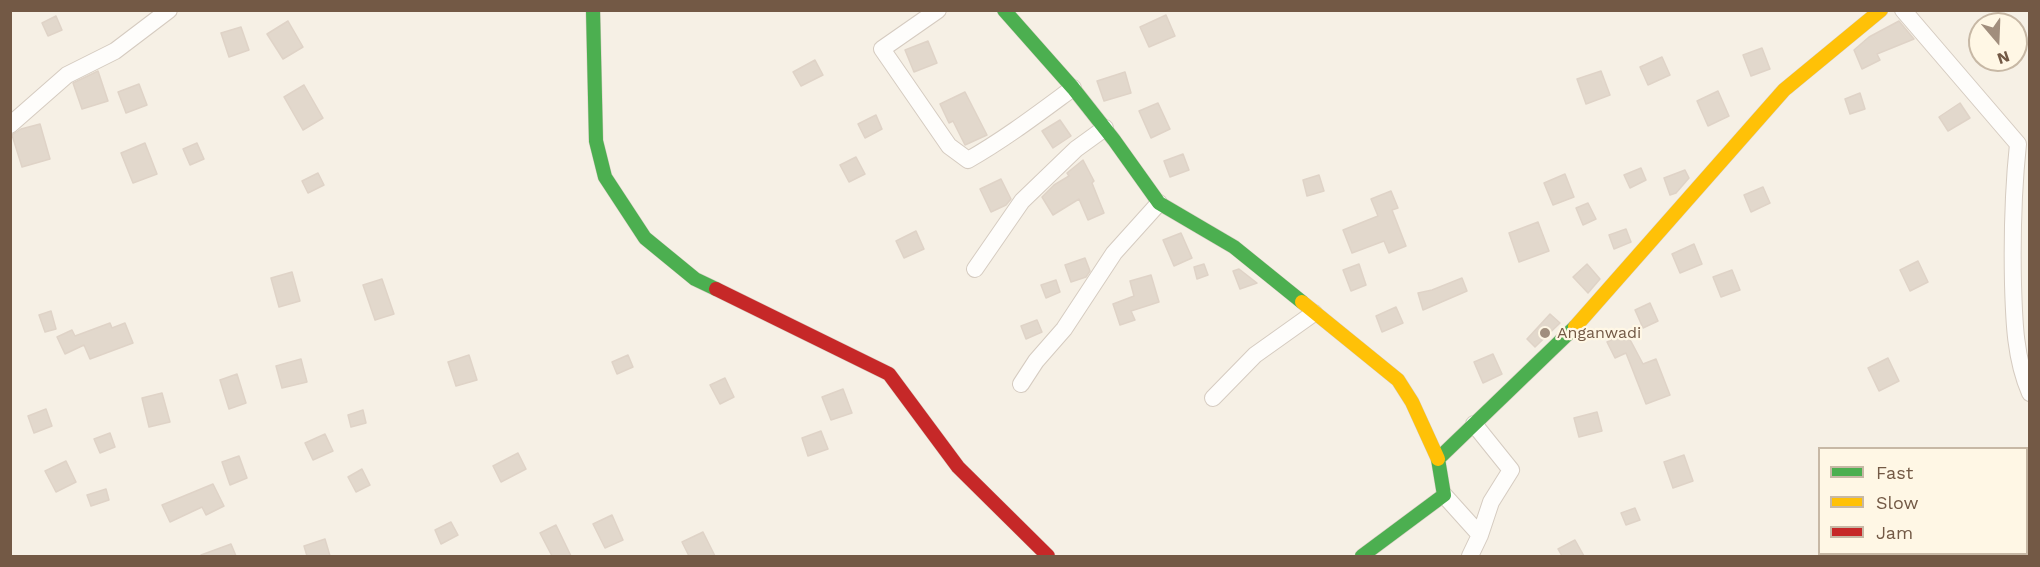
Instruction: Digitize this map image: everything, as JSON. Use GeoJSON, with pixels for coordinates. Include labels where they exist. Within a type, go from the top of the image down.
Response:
{"type":"FeatureCollection","features":[{"type":"Feature","properties":{"kind":"street"},"geometry":{"type":"LineString","coordinates":[[10,125],[66,75],[115,51],[169,10]]}},
{"type":"Feature","properties":{"kind":"street"},"geometry":{"type":"LineString","coordinates":[[593,10],[596,141],[605,177],[645,238],[695,279],[889,374],[958,467],[1048,556]]}},
{"type":"Feature","properties":{"kind":"street"},"geometry":{"type":"LineString","coordinates":[[938,10],[882,50],[949,146],[968,160],[1029,121],[1073,88]]}},
{"type":"Feature","properties":{"kind":"street"},"geometry":{"type":"LineString","coordinates":[[1004,10],[1073,88],[1159,202],[1234,247],[1398,380],[1412,402],[1437,459],[1444,495],[1480,535]]}},
{"type":"Feature","properties":{"kind":"street"},"geometry":{"type":"LineString","coordinates":[[1437,459],[1586,316],[1784,90],[1881,10]]}},
{"type":"Feature","properties":{"kind":"street"},"geometry":{"type":"LineString","coordinates":[[1903,10],[2018,144],[2011,221],[2014,318],[2021,369],[2030,393]]}},
{"type":"Feature","properties":{"kind":"street"},"geometry":{"type":"LineString","coordinates":[[975,269],[1022,201],[1076,149],[1105,128]]}},
{"type":"Feature","properties":{"kind":"street"},"geometry":{"type":"LineString","coordinates":[[1021,384],[1036,361],[1064,329],[1114,253],[1159,202]]}},
{"type":"Feature","properties":{"kind":"street"},"geometry":{"type":"LineString","coordinates":[[1213,398],[1255,355],[1314,313]]}},
{"type":"Feature","properties":{"kind":"street"},"geometry":{"type":"LineString","coordinates":[[1470,556],[1491,502],[1511,470],[1474,424]]}},
{"type":"Feature","properties":{"kind":"street"},"geometry":{"type":"LineString","coordinates":[[1362,556],[1444,495]]}},
{"type":"Feature","properties":{"kind":"building"},"geometry":{"type":"Polygon","coordinates":[[[1166,15],[1175,36],[1149,47],[1140,27],[1166,15]]]}},
{"type":"Feature","properties":{"kind":"building"},"geometry":{"type":"Polygon","coordinates":[[[56,16],[62,30],[48,36],[42,23],[56,16]]]}},
{"type":"Feature","properties":{"kind":"building"},"geometry":{"type":"Polygon","coordinates":[[[288,21],[303,47],[283,59],[267,34],[288,21]]]}},
{"type":"Feature","properties":{"kind":"building"},"geometry":{"type":"Polygon","coordinates":[[[1899,21],[1914,39],[1877,54],[1880,60],[1862,69],[1854,50],[1869,37],[1899,21]]]}},
{"type":"Feature","properties":{"kind":"building"},"geometry":{"type":"Polygon","coordinates":[[[241,27],[249,50],[229,57],[221,33],[241,27]]]}},
{"type":"Feature","properties":{"kind":"building"},"geometry":{"type":"Polygon","coordinates":[[[928,41],[937,63],[914,72],[905,50],[928,41]]]}},
{"type":"Feature","properties":{"kind":"building"},"geometry":{"type":"Polygon","coordinates":[[[1762,48],[1770,69],[1751,76],[1743,55],[1762,48]]]}},
{"type":"Feature","properties":{"kind":"building"},"geometry":{"type":"Polygon","coordinates":[[[1662,57],[1670,75],[1648,85],[1640,67],[1662,57]]]}},
{"type":"Feature","properties":{"kind":"building"},"geometry":{"type":"Polygon","coordinates":[[[815,60],[823,75],[801,86],[793,72],[815,60]]]}},
{"type":"Feature","properties":{"kind":"building"},"geometry":{"type":"Polygon","coordinates":[[[98,71],[108,101],[82,109],[73,83],[98,71]]]}},
{"type":"Feature","properties":{"kind":"building"},"geometry":{"type":"Polygon","coordinates":[[[1601,71],[1610,95],[1586,104],[1577,79],[1601,71]]]}},
{"type":"Feature","properties":{"kind":"building"},"geometry":{"type":"Polygon","coordinates":[[[1125,72],[1131,93],[1104,101],[1097,81],[1125,72]]]}},
{"type":"Feature","properties":{"kind":"building"},"geometry":{"type":"Polygon","coordinates":[[[139,84],[147,105],[126,113],[118,92],[139,84]]]}},
{"type":"Feature","properties":{"kind":"building"},"geometry":{"type":"Polygon","coordinates":[[[304,85],[323,118],[303,130],[284,97],[304,85]]]}},
{"type":"Feature","properties":{"kind":"building"},"geometry":{"type":"Polygon","coordinates":[[[1718,91],[1729,116],[1708,126],[1697,101],[1718,91]]]}},
{"type":"Feature","properties":{"kind":"building"},"geometry":{"type":"Polygon","coordinates":[[[965,92],[987,135],[965,145],[953,121],[949,123],[940,104],[965,92]]]}},
{"type":"Feature","properties":{"kind":"building"},"geometry":{"type":"Polygon","coordinates":[[[1860,93],[1865,109],[1850,114],[1845,99],[1860,93]]]}},
{"type":"Feature","properties":{"kind":"building"},"geometry":{"type":"Polygon","coordinates":[[[1158,103],[1170,129],[1151,138],[1139,111],[1158,103]]]}},
{"type":"Feature","properties":{"kind":"building"},"geometry":{"type":"Polygon","coordinates":[[[1960,103],[1970,118],[1948,131],[1939,117],[1960,103]]]}},
{"type":"Feature","properties":{"kind":"building"},"geometry":{"type":"Polygon","coordinates":[[[876,115],[882,129],[865,138],[858,124],[876,115]]]}},
{"type":"Feature","properties":{"kind":"building"},"geometry":{"type":"Polygon","coordinates":[[[1060,120],[1071,136],[1053,148],[1042,131],[1060,120]]]}},
{"type":"Feature","properties":{"kind":"building"},"geometry":{"type":"Polygon","coordinates":[[[40,124],[50,159],[22,167],[12,135],[21,129],[40,124]]]}},
{"type":"Feature","properties":{"kind":"building"},"geometry":{"type":"Polygon","coordinates":[[[145,143],[157,174],[133,183],[121,153],[145,143]]]}},
{"type":"Feature","properties":{"kind":"building"},"geometry":{"type":"Polygon","coordinates":[[[197,143],[204,159],[190,165],[183,149],[197,143]]]}},
{"type":"Feature","properties":{"kind":"building"},"geometry":{"type":"Polygon","coordinates":[[[1183,154],[1189,170],[1170,177],[1164,161],[1183,154]]]}},
{"type":"Feature","properties":{"kind":"building"},"geometry":{"type":"Polygon","coordinates":[[[856,157],[865,174],[849,182],[840,165],[856,157]]]}},
{"type":"Feature","properties":{"kind":"building"},"geometry":{"type":"Polygon","coordinates":[[[1083,160],[1094,181],[1092,183],[1104,213],[1088,220],[1079,199],[1053,215],[1042,197],[1054,185],[1069,176],[1067,173],[1083,160]]]}},
{"type":"Feature","properties":{"kind":"building"},"geometry":{"type":"Polygon","coordinates":[[[1641,168],[1646,180],[1630,188],[1624,175],[1641,168]]]}},
{"type":"Feature","properties":{"kind":"building"},"geometry":{"type":"Polygon","coordinates":[[[1685,170],[1689,178],[1676,193],[1670,195],[1664,178],[1685,170]]]}},
{"type":"Feature","properties":{"kind":"building"},"geometry":{"type":"Polygon","coordinates":[[[318,173],[324,185],[308,193],[302,181],[318,173]]]}},
{"type":"Feature","properties":{"kind":"building"},"geometry":{"type":"Polygon","coordinates":[[[1565,174],[1574,197],[1553,205],[1544,183],[1565,174]]]}},
{"type":"Feature","properties":{"kind":"building"},"geometry":{"type":"Polygon","coordinates":[[[1319,175],[1324,191],[1307,196],[1303,180],[1319,175]]]}},
{"type":"Feature","properties":{"kind":"building"},"geometry":{"type":"Polygon","coordinates":[[[1001,179],[1011,199],[1006,205],[991,212],[980,189],[1001,179]]]}},
{"type":"Feature","properties":{"kind":"building"},"geometry":{"type":"Polygon","coordinates":[[[1763,187],[1770,203],[1751,212],[1744,195],[1763,187]]]}},
{"type":"Feature","properties":{"kind":"building"},"geometry":{"type":"Polygon","coordinates":[[[1391,191],[1398,208],[1392,210],[1406,246],[1389,253],[1384,241],[1352,253],[1343,230],[1378,216],[1371,199],[1391,191]]]}},
{"type":"Feature","properties":{"kind":"building"},"geometry":{"type":"Polygon","coordinates":[[[1588,203],[1596,219],[1583,225],[1576,208],[1588,203]]]}},
{"type":"Feature","properties":{"kind":"building"},"geometry":{"type":"Polygon","coordinates":[[[1538,222],[1549,251],[1519,262],[1509,233],[1538,222]]]}},
{"type":"Feature","properties":{"kind":"building"},"geometry":{"type":"Polygon","coordinates":[[[1626,229],[1631,242],[1614,249],[1609,235],[1626,229]]]}},
{"type":"Feature","properties":{"kind":"building"},"geometry":{"type":"Polygon","coordinates":[[[916,231],[924,249],[904,258],[896,241],[916,231]]]}},
{"type":"Feature","properties":{"kind":"building"},"geometry":{"type":"Polygon","coordinates":[[[1181,233],[1192,258],[1174,266],[1163,240],[1181,233]]]}},
{"type":"Feature","properties":{"kind":"building"},"geometry":{"type":"Polygon","coordinates":[[[1694,244],[1702,264],[1680,273],[1672,254],[1694,244]]]}},
{"type":"Feature","properties":{"kind":"building"},"geometry":{"type":"Polygon","coordinates":[[[1085,258],[1090,271],[1086,277],[1071,282],[1065,265],[1085,258]]]}},
{"type":"Feature","properties":{"kind":"building"},"geometry":{"type":"Polygon","coordinates":[[[1918,261],[1928,282],[1910,291],[1900,270],[1918,261]]]}},
{"type":"Feature","properties":{"kind":"building"},"geometry":{"type":"Polygon","coordinates":[[[1204,264],[1208,275],[1197,279],[1194,267],[1204,264]]]}},
{"type":"Feature","properties":{"kind":"building"},"geometry":{"type":"Polygon","coordinates":[[[1359,264],[1366,285],[1351,291],[1343,270],[1359,264]]]}},
{"type":"Feature","properties":{"kind":"building"},"geometry":{"type":"Polygon","coordinates":[[[1587,264],[1600,279],[1588,293],[1573,277],[1587,264]]]}},
{"type":"Feature","properties":{"kind":"building"},"geometry":{"type":"Polygon","coordinates":[[[1239,269],[1257,283],[1240,289],[1233,271],[1239,269]]]}},
{"type":"Feature","properties":{"kind":"building"},"geometry":{"type":"Polygon","coordinates":[[[1732,270],[1740,290],[1721,297],[1713,277],[1732,270]]]}},
{"type":"Feature","properties":{"kind":"building"},"geometry":{"type":"Polygon","coordinates":[[[292,272],[300,301],[279,307],[271,278],[292,272]]]}},
{"type":"Feature","properties":{"kind":"building"},"geometry":{"type":"Polygon","coordinates":[[[1151,275],[1159,302],[1131,311],[1135,320],[1120,325],[1113,304],[1134,296],[1130,281],[1151,275]]]}},
{"type":"Feature","properties":{"kind":"building"},"geometry":{"type":"Polygon","coordinates":[[[1462,278],[1467,291],[1423,310],[1418,293],[1462,278]]]}},
{"type":"Feature","properties":{"kind":"building"},"geometry":{"type":"Polygon","coordinates":[[[382,279],[394,314],[375,320],[363,285],[382,279]]]}},
{"type":"Feature","properties":{"kind":"building"},"geometry":{"type":"Polygon","coordinates":[[[1056,280],[1060,292],[1046,298],[1041,285],[1056,280]]]}},
{"type":"Feature","properties":{"kind":"building"},"geometry":{"type":"Polygon","coordinates":[[[1650,303],[1658,321],[1643,328],[1635,310],[1650,303]]]}},
{"type":"Feature","properties":{"kind":"building"},"geometry":{"type":"Polygon","coordinates":[[[1396,307],[1403,323],[1382,332],[1376,316],[1396,307]]]}},
{"type":"Feature","properties":{"kind":"building"},"geometry":{"type":"Polygon","coordinates":[[[51,311],[56,329],[45,332],[39,315],[51,311]]]}},
{"type":"Feature","properties":{"kind":"building","name":"Anganwadi"},"geometry":{"type":"Polygon","coordinates":[[[1550,314],[1560,323],[1535,347],[1527,339],[1550,314]]]}},
{"type":"Feature","properties":{"kind":"building"},"geometry":{"type":"Polygon","coordinates":[[[1037,320],[1042,332],[1026,339],[1021,326],[1037,320]]]}},
{"type":"Feature","properties":{"kind":"building"},"geometry":{"type":"Polygon","coordinates":[[[110,323],[112,328],[125,323],[133,343],[90,359],[84,345],[65,354],[57,337],[72,330],[75,336],[110,323]]]}},
{"type":"Feature","properties":{"kind":"building"},"geometry":{"type":"Polygon","coordinates":[[[1626,332],[1643,364],[1656,359],[1670,395],[1646,404],[1626,353],[1615,358],[1607,342],[1626,332]]]}},
{"type":"Feature","properties":{"kind":"building"},"geometry":{"type":"Polygon","coordinates":[[[1493,354],[1502,374],[1483,383],[1474,362],[1493,354]]]}},
{"type":"Feature","properties":{"kind":"building"},"geometry":{"type":"Polygon","coordinates":[[[469,355],[477,380],[456,386],[448,362],[469,355]]]}},
{"type":"Feature","properties":{"kind":"building"},"geometry":{"type":"Polygon","coordinates":[[[628,355],[633,367],[617,374],[612,362],[628,355]]]}},
{"type":"Feature","properties":{"kind":"building"},"geometry":{"type":"Polygon","coordinates":[[[1888,358],[1899,381],[1879,391],[1868,368],[1888,358]]]}},
{"type":"Feature","properties":{"kind":"building"},"geometry":{"type":"Polygon","coordinates":[[[301,359],[307,382],[282,388],[276,366],[301,359]]]}},
{"type":"Feature","properties":{"kind":"building"},"geometry":{"type":"Polygon","coordinates":[[[237,374],[246,403],[229,409],[220,380],[237,374]]]}},
{"type":"Feature","properties":{"kind":"building"},"geometry":{"type":"Polygon","coordinates":[[[725,378],[734,397],[720,404],[710,385],[725,378]]]}},
{"type":"Feature","properties":{"kind":"building"},"geometry":{"type":"Polygon","coordinates":[[[843,389],[852,413],[831,420],[822,397],[843,389]]]}},
{"type":"Feature","properties":{"kind":"building"},"geometry":{"type":"Polygon","coordinates":[[[162,393],[170,422],[149,427],[142,398],[162,393]]]}},
{"type":"Feature","properties":{"kind":"building"},"geometry":{"type":"Polygon","coordinates":[[[46,409],[52,426],[34,433],[28,416],[46,409]]]}},
{"type":"Feature","properties":{"kind":"building"},"geometry":{"type":"Polygon","coordinates":[[[363,410],[366,423],[351,427],[348,415],[363,410]]]}},
{"type":"Feature","properties":{"kind":"building"},"geometry":{"type":"Polygon","coordinates":[[[1597,412],[1602,431],[1579,437],[1574,418],[1597,412]]]}},
{"type":"Feature","properties":{"kind":"building"},"geometry":{"type":"Polygon","coordinates":[[[821,431],[828,449],[808,456],[802,438],[821,431]]]}},
{"type":"Feature","properties":{"kind":"building"},"geometry":{"type":"Polygon","coordinates":[[[110,433],[115,447],[100,453],[94,439],[110,433]]]}},
{"type":"Feature","properties":{"kind":"building"},"geometry":{"type":"Polygon","coordinates":[[[325,434],[333,451],[313,460],[305,443],[325,434]]]}},
{"type":"Feature","properties":{"kind":"building"},"geometry":{"type":"Polygon","coordinates":[[[518,453],[526,469],[501,482],[493,466],[518,453]]]}},
{"type":"Feature","properties":{"kind":"building"},"geometry":{"type":"Polygon","coordinates":[[[1684,455],[1693,481],[1673,488],[1664,462],[1684,455]]]}},
{"type":"Feature","properties":{"kind":"building"},"geometry":{"type":"Polygon","coordinates":[[[239,456],[247,478],[230,485],[222,462],[239,456]]]}},
{"type":"Feature","properties":{"kind":"building"},"geometry":{"type":"Polygon","coordinates":[[[66,461],[76,482],[56,492],[45,471],[66,461]]]}},
{"type":"Feature","properties":{"kind":"building"},"geometry":{"type":"Polygon","coordinates":[[[362,469],[370,485],[356,492],[348,477],[362,469]]]}},
{"type":"Feature","properties":{"kind":"building"},"geometry":{"type":"Polygon","coordinates":[[[213,484],[224,506],[206,515],[202,507],[170,522],[162,505],[213,484]]]}},
{"type":"Feature","properties":{"kind":"building"},"geometry":{"type":"Polygon","coordinates":[[[106,489],[109,500],[91,506],[87,495],[106,489]]]}},
{"type":"Feature","properties":{"kind":"building"},"geometry":{"type":"Polygon","coordinates":[[[1635,508],[1640,520],[1626,525],[1621,513],[1635,508]]]}},
{"type":"Feature","properties":{"kind":"building"},"geometry":{"type":"Polygon","coordinates":[[[612,515],[623,540],[605,548],[593,524],[612,515]]]}},
{"type":"Feature","properties":{"kind":"building"},"geometry":{"type":"Polygon","coordinates":[[[451,522],[458,535],[441,544],[435,530],[451,522]]]}},
{"type":"Feature","properties":{"kind":"building"},"geometry":{"type":"Polygon","coordinates":[[[556,525],[571,556],[552,556],[540,533],[556,525]]]}},
{"type":"Feature","properties":{"kind":"building"},"geometry":{"type":"Polygon","coordinates":[[[703,532],[715,556],[689,556],[682,542],[703,532]]]}},
{"type":"Feature","properties":{"kind":"building"},"geometry":{"type":"Polygon","coordinates":[[[325,539],[330,556],[307,556],[304,546],[325,539]]]}},
{"type":"Feature","properties":{"kind":"building"},"geometry":{"type":"Polygon","coordinates":[[[1575,540],[1584,556],[1562,556],[1558,549],[1575,540]]]}},
{"type":"Feature","properties":{"kind":"building"},"geometry":{"type":"Polygon","coordinates":[[[231,544],[236,556],[201,556],[201,555],[231,544]]]}},
{"type":"Feature","properties":{"kind":"traffic: fast"},"geometry":{"type":"LineString","coordinates":[[593,10],[596,141],[605,177],[645,238],[695,279],[716,289]]}},
{"type":"Feature","properties":{"kind":"traffic: fast"},"geometry":{"type":"LineString","coordinates":[[1004,10],[1073,88],[1159,203],[1234,247],[1302,302]]}},
{"type":"Feature","properties":{"kind":"traffic: fast"},"geometry":{"type":"LineString","coordinates":[[1362,556],[1444,495],[1438,459],[1575,327]]}},
{"type":"Feature","properties":{"kind":"traffic: slow"},"geometry":{"type":"LineString","coordinates":[[1575,327],[1784,90],[1881,10]]}},
{"type":"Feature","properties":{"kind":"traffic: slow"},"geometry":{"type":"LineString","coordinates":[[1302,302],[1398,380],[1412,402],[1438,459]]}},
{"type":"Feature","properties":{"kind":"traffic: jam"},"geometry":{"type":"LineString","coordinates":[[716,289],[889,374],[958,467],[1048,556]]}},
{"type":"Feature","properties":{"kind":"place","name":"Anganwadi"},"geometry":{"type":"Point","coordinates":[1545,333]}}]}
